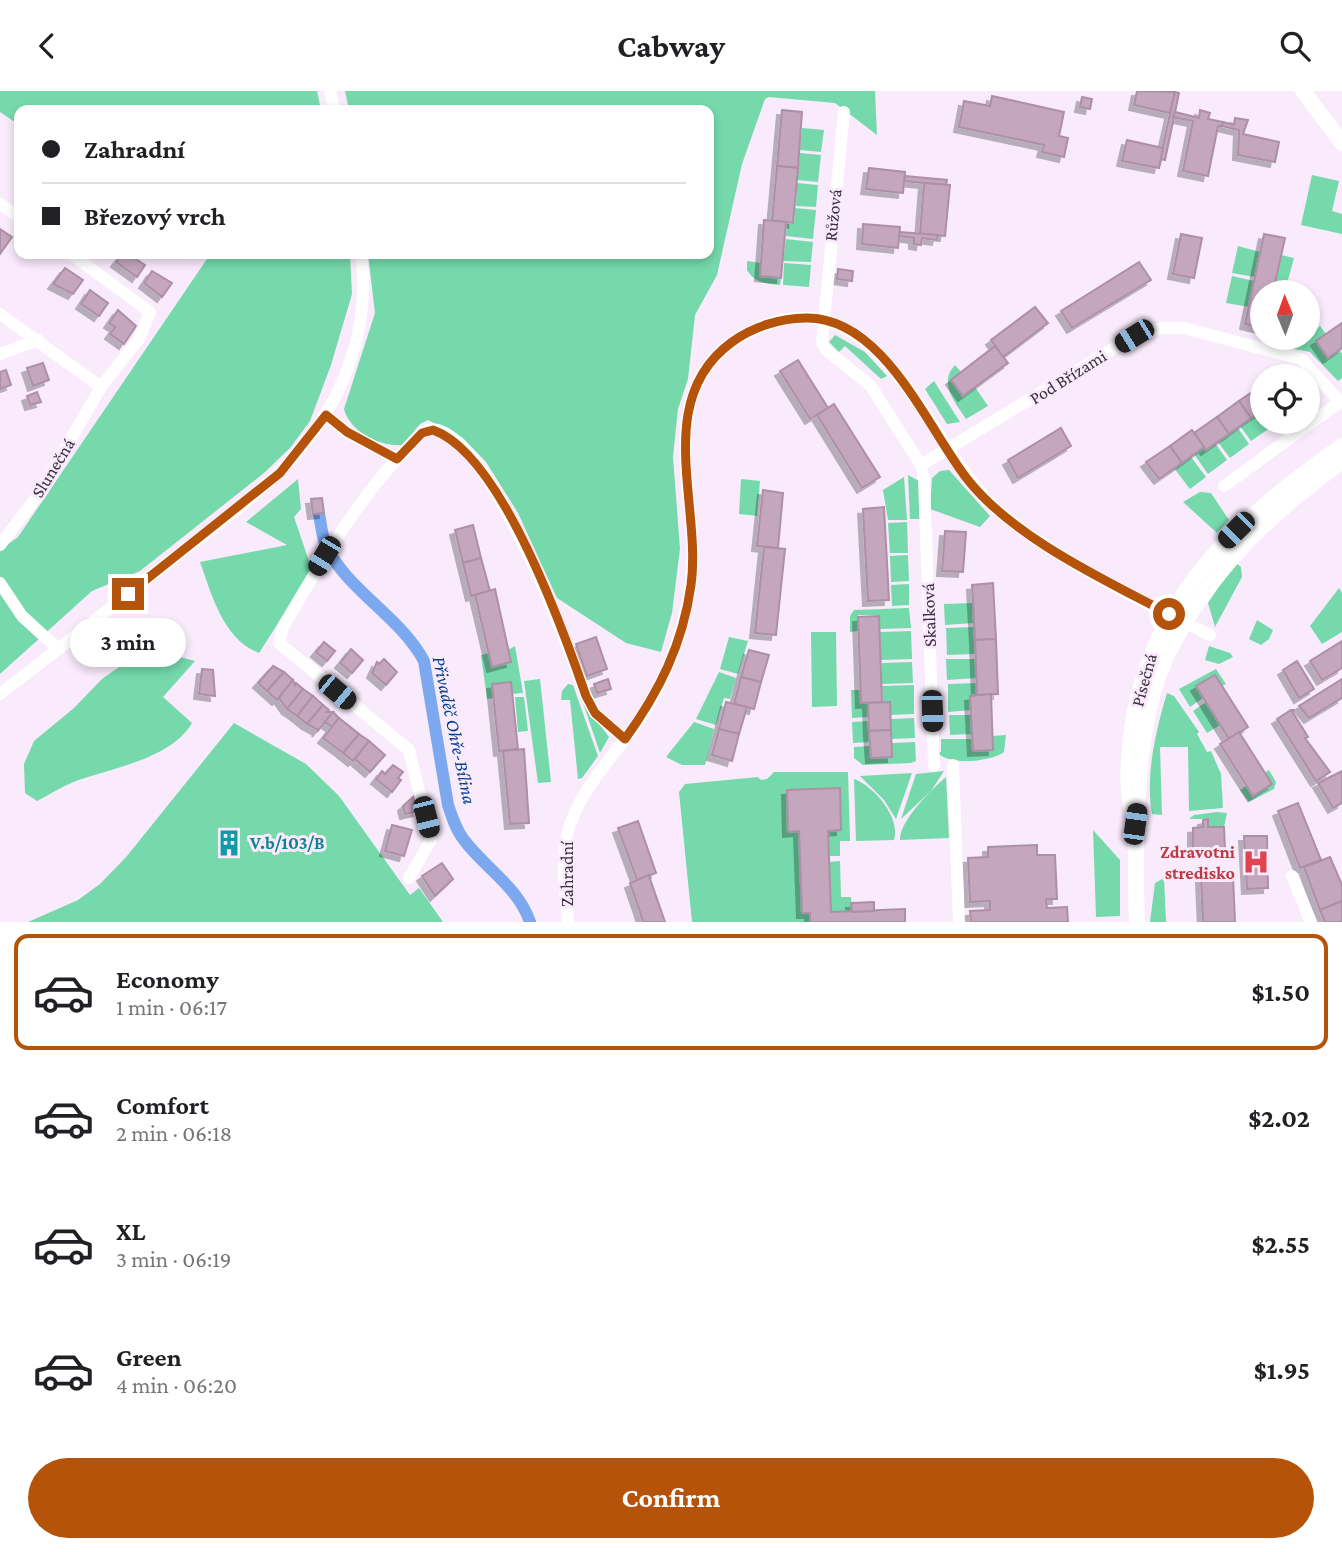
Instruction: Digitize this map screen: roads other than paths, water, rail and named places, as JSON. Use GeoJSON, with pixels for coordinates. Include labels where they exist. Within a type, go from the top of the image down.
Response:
{"type":"FeatureCollection","features":[{"type":"Feature","properties":{"kind":"street"},"geometry":{"type":"LineString","coordinates":[[1303,91],[1342,143]]}},
{"type":"Feature","properties":{"kind":"street","name":"Růžová"},"geometry":{"type":"LineString","coordinates":[[822,319],[844,112]]}},
{"type":"Feature","properties":{"kind":"street","name":"Slunečná"},"geometry":{"type":"LineString","coordinates":[[0,545],[39,494],[101,387],[139,339],[150,312],[78,259]]}},
{"type":"Feature","properties":{"kind":"street"},"geometry":{"type":"LineString","coordinates":[[0,694],[272,480],[297,456],[326,415],[352,358],[363,290],[361,259]]}},
{"type":"Feature","properties":{"kind":"street"},"geometry":{"type":"LineString","coordinates":[[0,314],[101,387]]}},
{"type":"Feature","properties":{"kind":"street","name":"Zahradní"},"geometry":{"type":"LineString","coordinates":[[568,922],[564,870],[568,832],[586,792],[661,684],[683,628],[694,546],[684,438],[691,403],[702,374],[719,353],[740,336],[788,319],[822,319],[872,345],[910,391],[968,480],[1001,513],[1040,541],[1210,635]]}},
{"type":"Feature","properties":{"kind":"street","name":"Skalková"},"geometry":{"type":"LineString","coordinates":[[822,319],[823,346],[870,385],[921,465],[924,479],[934,766]]}},
{"type":"Feature","properties":{"kind":"street","name":"Pod Břízami"},"geometry":{"type":"LineString","coordinates":[[948,449],[1134,336],[1163,328],[1184,328],[1301,359],[1341,401],[1224,486]]}},
{"type":"Feature","properties":{"kind":"street"},"geometry":{"type":"LineString","coordinates":[[0,354],[38,340]]}},
{"type":"Feature","properties":{"kind":"street"},"geometry":{"type":"LineString","coordinates":[[326,415],[347,432],[397,459]]}},
{"type":"Feature","properties":{"kind":"street"},"geometry":{"type":"LineString","coordinates":[[409,878],[431,839],[409,750],[278,643],[283,627],[336,538],[379,478],[427,431],[445,434],[466,451],[500,495],[542,585],[586,696],[595,713],[625,739]]}},
{"type":"Feature","properties":{"kind":"street","name":"Písečná"},"geometry":{"type":"LineString","coordinates":[[1135,824],[1128,792],[1130,736],[1145,671],[1169,614],[1204,565],[1251,516],[1342,446]]}},
{"type":"Feature","properties":{"kind":"street"},"geometry":{"type":"LineString","coordinates":[[921,465],[948,449]]}},
{"type":"Feature","properties":{"kind":"street","name":"Písečná"},"geometry":{"type":"LineString","coordinates":[[1137,922],[1135,824],[1150,712],[1168,653],[1219,572],[1255,531],[1286,502],[1342,461]]}},
{"type":"Feature","properties":{"kind":"street"},"geometry":{"type":"LineString","coordinates":[[0,583],[22,615],[58,649]]}},
{"type":"Feature","properties":{"kind":"street"},"geometry":{"type":"LineString","coordinates":[[953,765],[959,922]]}},
{"type":"Feature","properties":{"kind":"street"},"geometry":{"type":"LineString","coordinates":[[1292,876],[1311,922]]}},
{"type":"Feature","properties":{"kind":"waterway","name":"Přivaděč Ohře-Bílina"},"geometry":{"type":"LineString","coordinates":[[319,514],[326,546],[336,562],[347,577],[402,630],[424,661],[448,805],[454,823],[461,836],[518,899],[530,922]]}},
{"type":"Feature","properties":{"kind":"place","name":"V.b/103/B"},"geometry":{"type":"Point","coordinates":[229,843]}},
{"type":"Feature","properties":{"kind":"place","name":"Zdravotni stredisko"},"geometry":{"type":"Point","coordinates":[1256,862]}}]}
